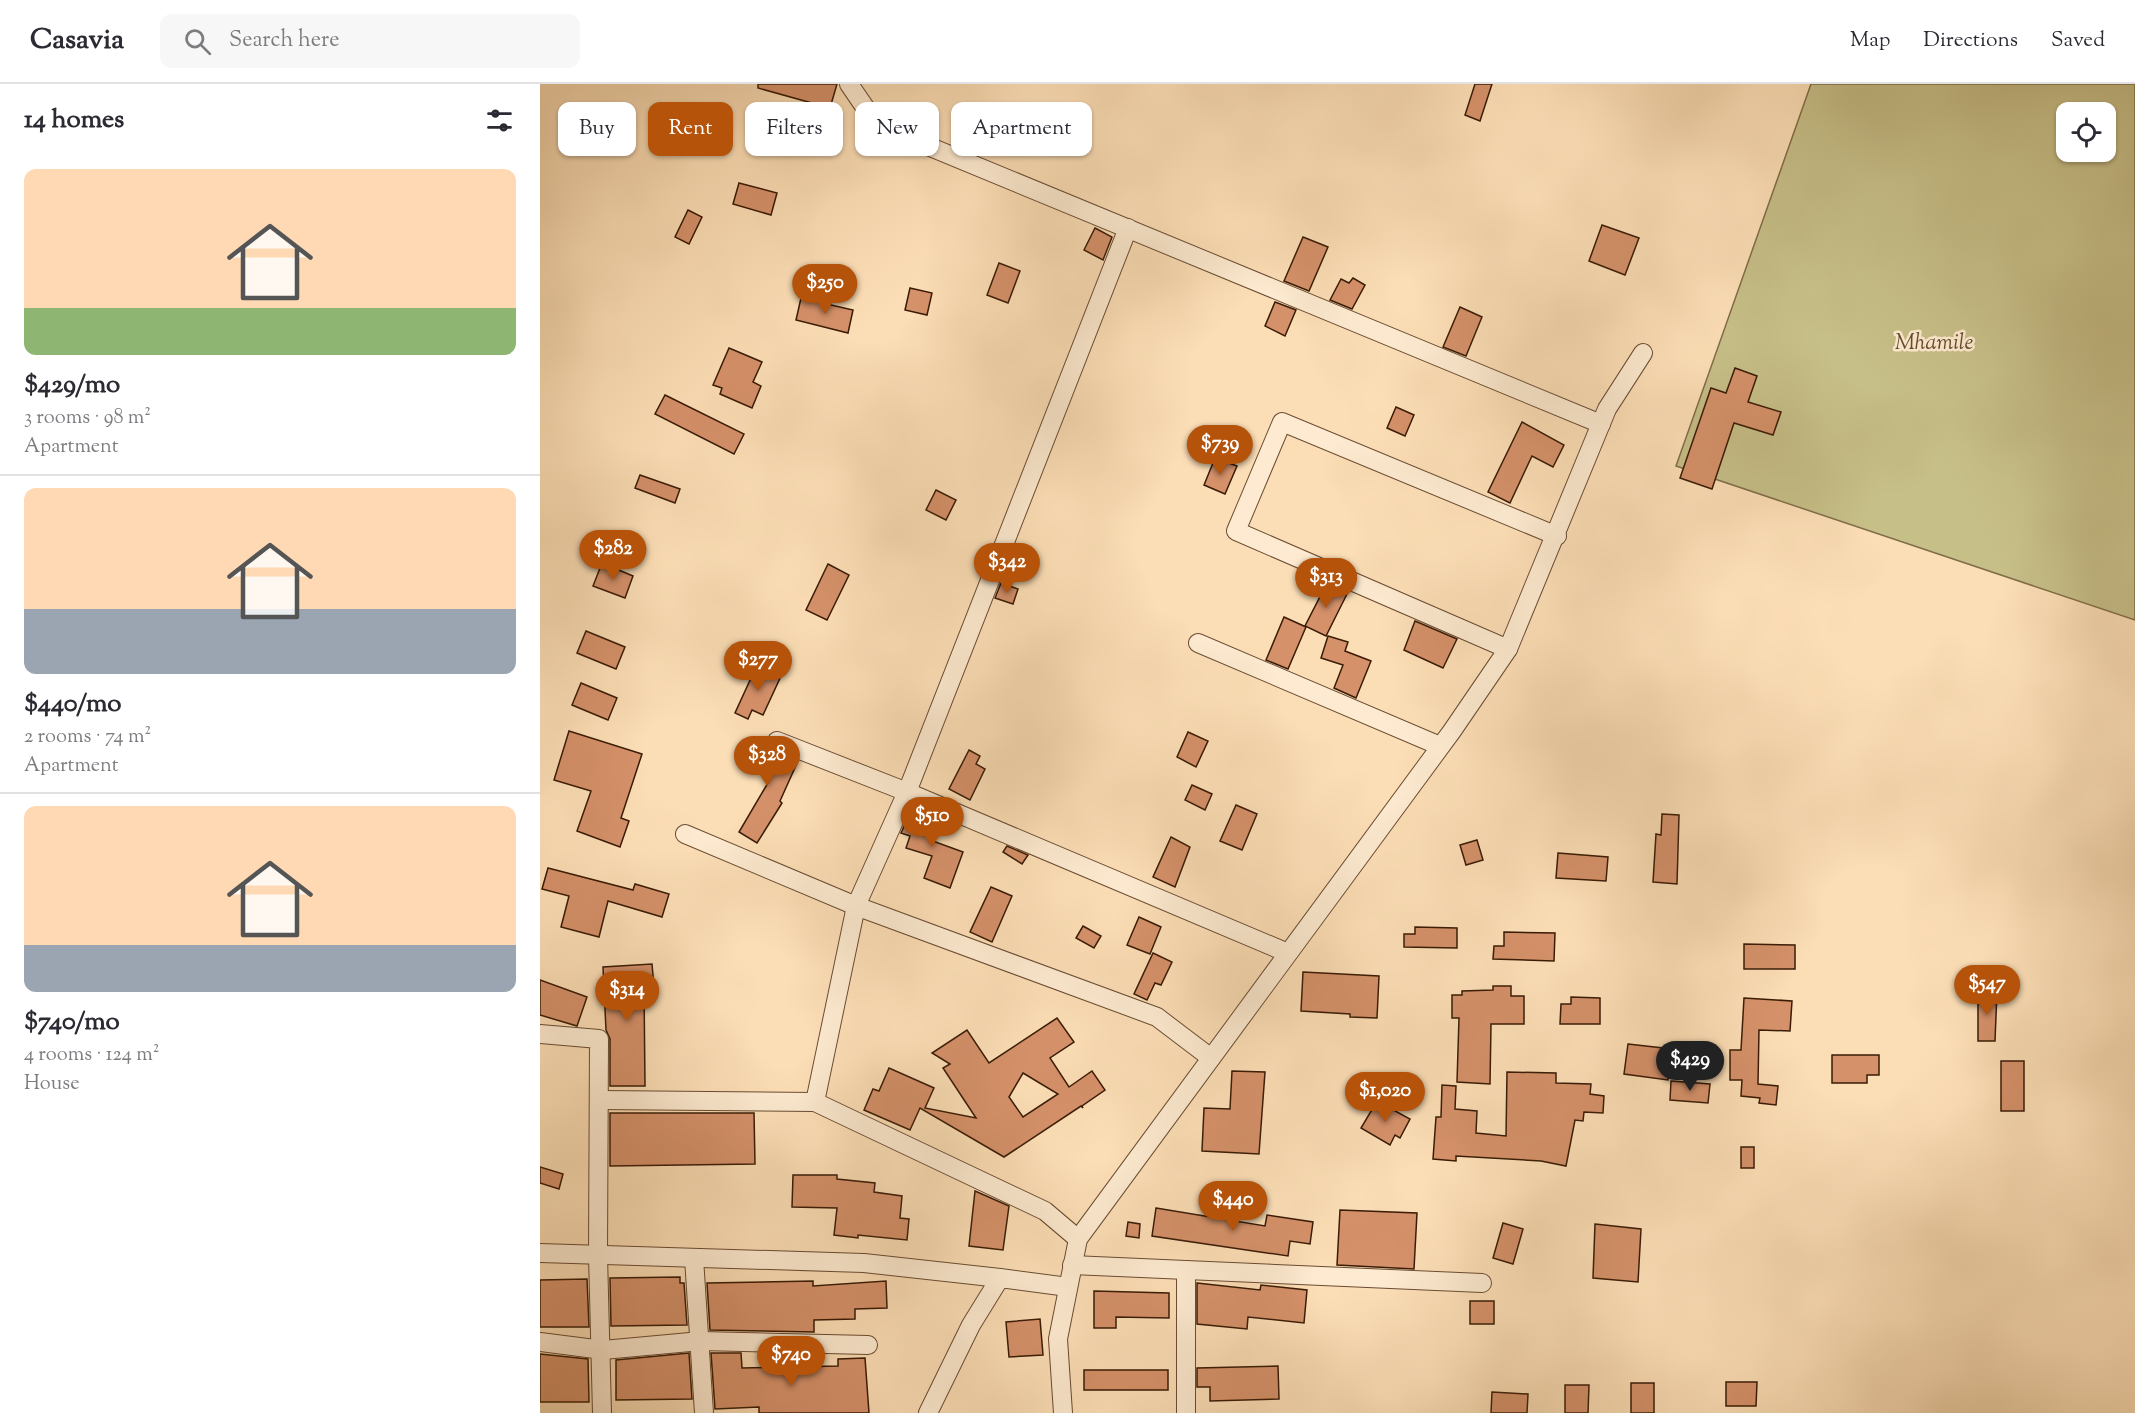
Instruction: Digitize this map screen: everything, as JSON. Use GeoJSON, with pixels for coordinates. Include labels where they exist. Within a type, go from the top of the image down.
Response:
{"type":"FeatureCollection","features":[{"type":"Feature","properties":{"kind":"street"},"geometry":{"type":"LineString","coordinates":[[849,84],[877,125],[1601,424]]}},
{"type":"Feature","properties":{"kind":"street"},"geometry":{"type":"LineString","coordinates":[[815,1102],[856,906],[907,792],[1128,228]]}},
{"type":"Feature","properties":{"kind":"street"},"geometry":{"type":"LineString","coordinates":[[1063,1413],[1058,1338],[1078,1239],[1440,746],[1508,649],[1557,536],[1607,409],[1643,353]]}},
{"type":"Feature","properties":{"kind":"street"},"geometry":{"type":"LineString","coordinates":[[1508,649],[1236,531],[1282,422],[1557,536]]}},
{"type":"Feature","properties":{"kind":"street"},"geometry":{"type":"LineString","coordinates":[[1198,643],[1440,746]]}},
{"type":"Feature","properties":{"kind":"street"},"geometry":{"type":"LineString","coordinates":[[777,741],[907,792],[1288,953]]}},
{"type":"Feature","properties":{"kind":"street"},"geometry":{"type":"LineString","coordinates":[[685,834],[856,906],[1157,1017],[1211,1058]]}},
{"type":"Feature","properties":{"kind":"street"},"geometry":{"type":"LineString","coordinates":[[540,1034],[599,1039],[598,1255],[603,1350],[602,1413]]}},
{"type":"Feature","properties":{"kind":"street"},"geometry":{"type":"LineString","coordinates":[[600,1100],[815,1102],[1045,1211],[1078,1239]]}},
{"type":"Feature","properties":{"kind":"street"},"geometry":{"type":"LineString","coordinates":[[540,1253],[864,1263],[1068,1287]]}},
{"type":"Feature","properties":{"kind":"street"},"geometry":{"type":"LineString","coordinates":[[694,1258],[704,1413]]}},
{"type":"Feature","properties":{"kind":"street"},"geometry":{"type":"LineString","coordinates":[[1072,1265],[1482,1283]]}},
{"type":"Feature","properties":{"kind":"street"},"geometry":{"type":"LineString","coordinates":[[1186,1270],[1186,1413]]}},
{"type":"Feature","properties":{"kind":"street"},"geometry":{"type":"LineString","coordinates":[[928,1413],[971,1325],[1000,1278]]}},
{"type":"Feature","properties":{"kind":"street"},"geometry":{"type":"LineString","coordinates":[[540,1342],[603,1350],[701,1341],[868,1345]]}},
{"type":"Feature","properties":{"kind":"green space","name":"Mhamile"},"geometry":{"type":"Polygon","coordinates":[[[1811,84],[2135,84],[2135,620],[1676,466],[1811,84]]]}},
{"type":"Feature","properties":{"kind":"building"},"geometry":{"type":"Polygon","coordinates":[[[758,84],[837,84],[832,102],[808,102],[758,88],[758,84]]]}},
{"type":"Feature","properties":{"kind":"building"},"geometry":{"type":"Polygon","coordinates":[[[1475,84],[1492,84],[1480,121],[1465,115],[1475,84]]]}},
{"type":"Feature","properties":{"kind":"building"},"geometry":{"type":"Polygon","coordinates":[[[739,183],[777,193],[771,215],[733,204],[739,183]]]}},
{"type":"Feature","properties":{"kind":"building"},"geometry":{"type":"Polygon","coordinates":[[[688,210],[702,217],[689,244],[675,237],[688,210]]]}},
{"type":"Feature","properties":{"kind":"building"},"geometry":{"type":"Polygon","coordinates":[[[1602,225],[1639,238],[1625,275],[1589,261],[1602,225]]]}},
{"type":"Feature","properties":{"kind":"building"},"geometry":{"type":"Polygon","coordinates":[[[1095,228],[1112,237],[1103,260],[1084,250],[1095,228]]]}},
{"type":"Feature","properties":{"kind":"building"},"geometry":{"type":"Polygon","coordinates":[[[1303,237],[1328,247],[1309,291],[1284,281],[1303,237]]]}},
{"type":"Feature","properties":{"kind":"building"},"geometry":{"type":"Polygon","coordinates":[[[999,263],[1020,271],[1008,303],[987,295],[999,263]]]}},
{"type":"Feature","properties":{"kind":"building"},"geometry":{"type":"Polygon","coordinates":[[[1353,278],[1365,285],[1352,309],[1330,300],[1341,279],[1349,283],[1353,278]]]}},
{"type":"Feature","properties":{"kind":"building"},"geometry":{"type":"Polygon","coordinates":[[[910,288],[932,293],[927,315],[905,310],[910,288]]]}},
{"type":"Feature","properties":{"kind":"building"},"geometry":{"type":"Polygon","coordinates":[[[801,298],[853,310],[848,333],[796,320],[801,298]]]}},
{"type":"Feature","properties":{"kind":"building"},"geometry":{"type":"Polygon","coordinates":[[[1275,302],[1296,310],[1285,336],[1265,326],[1275,302]]]}},
{"type":"Feature","properties":{"kind":"building"},"geometry":{"type":"Polygon","coordinates":[[[1460,307],[1482,317],[1466,356],[1443,347],[1460,307]]]}},
{"type":"Feature","properties":{"kind":"building"},"geometry":{"type":"Polygon","coordinates":[[[729,348],[762,362],[753,382],[761,386],[752,408],[720,394],[722,388],[713,385],[729,348]]]}},
{"type":"Feature","properties":{"kind":"building"},"geometry":{"type":"Polygon","coordinates":[[[1735,368],[1757,376],[1748,402],[1781,412],[1773,435],[1734,423],[1712,489],[1680,478],[1711,388],[1726,393],[1735,368]]]}},
{"type":"Feature","properties":{"kind":"building"},"geometry":{"type":"Polygon","coordinates":[[[665,395],[744,434],[734,454],[655,414],[665,395]]]}},
{"type":"Feature","properties":{"kind":"building"},"geometry":{"type":"Polygon","coordinates":[[[1396,407],[1414,415],[1405,436],[1387,428],[1396,407]]]}},
{"type":"Feature","properties":{"kind":"building"},"geometry":{"type":"Polygon","coordinates":[[[1522,422],[1564,445],[1553,467],[1532,456],[1510,503],[1488,492],[1522,422]]]}},
{"type":"Feature","properties":{"kind":"building"},"geometry":{"type":"Polygon","coordinates":[[[1215,458],[1237,466],[1225,494],[1204,485],[1215,458]]]}},
{"type":"Feature","properties":{"kind":"building"},"geometry":{"type":"Polygon","coordinates":[[[640,475],[680,489],[675,503],[635,488],[640,475]]]}},
{"type":"Feature","properties":{"kind":"building"},"geometry":{"type":"Polygon","coordinates":[[[936,490],[956,500],[946,520],[926,510],[936,490]]]}},
{"type":"Feature","properties":{"kind":"building"},"geometry":{"type":"Polygon","coordinates":[[[602,563],[633,576],[625,598],[593,586],[602,563]]]}},
{"type":"Feature","properties":{"kind":"building"},"geometry":{"type":"Polygon","coordinates":[[[828,564],[849,575],[827,620],[806,610],[828,564]]]}},
{"type":"Feature","properties":{"kind":"building"},"geometry":{"type":"Polygon","coordinates":[[[1001,583],[1018,589],[1013,604],[995,598],[1001,583]]]}},
{"type":"Feature","properties":{"kind":"building"},"geometry":{"type":"Polygon","coordinates":[[[1327,583],[1348,592],[1326,636],[1305,626],[1327,583]]]}},
{"type":"Feature","properties":{"kind":"building"},"geometry":{"type":"Polygon","coordinates":[[[1284,617],[1306,627],[1288,669],[1266,660],[1284,617]]]}},
{"type":"Feature","properties":{"kind":"building"},"geometry":{"type":"Polygon","coordinates":[[[1415,621],[1457,639],[1443,668],[1404,650],[1415,621]]]}},
{"type":"Feature","properties":{"kind":"building"},"geometry":{"type":"Polygon","coordinates":[[[586,631],[625,647],[616,669],[577,653],[586,631]]]}},
{"type":"Feature","properties":{"kind":"building"},"geometry":{"type":"Polygon","coordinates":[[[1328,636],[1348,642],[1345,651],[1371,661],[1356,698],[1334,688],[1343,665],[1321,658],[1328,636]]]}},
{"type":"Feature","properties":{"kind":"building"},"geometry":{"type":"Polygon","coordinates":[[[757,665],[781,676],[763,715],[752,710],[748,719],[735,713],[757,665]]]}},
{"type":"Feature","properties":{"kind":"building"},"geometry":{"type":"Polygon","coordinates":[[[581,683],[617,698],[608,720],[572,705],[581,683]]]}},
{"type":"Feature","properties":{"kind":"building"},"geometry":{"type":"Polygon","coordinates":[[[569,731],[642,754],[621,818],[629,821],[620,847],[577,831],[591,791],[554,780],[569,731]]]}},
{"type":"Feature","properties":{"kind":"building"},"geometry":{"type":"Polygon","coordinates":[[[1188,732],[1208,741],[1196,767],[1177,757],[1188,732]]]}},
{"type":"Feature","properties":{"kind":"building"},"geometry":{"type":"Polygon","coordinates":[[[753,738],[766,744],[773,751],[798,761],[780,801],[782,803],[757,843],[739,832],[772,776],[742,762],[753,738]]]}},
{"type":"Feature","properties":{"kind":"building"},"geometry":{"type":"Polygon","coordinates":[[[969,750],[980,756],[976,764],[985,769],[970,800],[949,789],[969,750]]]}},
{"type":"Feature","properties":{"kind":"building"},"geometry":{"type":"Polygon","coordinates":[[[1192,785],[1212,794],[1205,810],[1185,800],[1192,785]]]}},
{"type":"Feature","properties":{"kind":"building"},"geometry":{"type":"Polygon","coordinates":[[[1236,805],[1257,814],[1242,850],[1220,841],[1236,805]]]}},
{"type":"Feature","properties":{"kind":"building"},"geometry":{"type":"Polygon","coordinates":[[[913,807],[938,817],[930,840],[963,852],[950,888],[924,878],[932,856],[906,848],[910,836],[901,833],[913,807]]]}},
{"type":"Feature","properties":{"kind":"building"},"geometry":{"type":"Polygon","coordinates":[[[1662,814],[1679,815],[1677,884],[1653,882],[1656,834],[1661,835],[1662,814]]]}},
{"type":"Feature","properties":{"kind":"building"},"geometry":{"type":"Polygon","coordinates":[[[1171,837],[1190,847],[1175,887],[1153,877],[1171,837]]]}},
{"type":"Feature","properties":{"kind":"building"},"geometry":{"type":"Polygon","coordinates":[[[1477,840],[1483,860],[1466,865],[1460,845],[1477,840]]]}},
{"type":"Feature","properties":{"kind":"building"},"geometry":{"type":"Polygon","coordinates":[[[1007,846],[1028,855],[1022,864],[1003,852],[1007,846]]]}},
{"type":"Feature","properties":{"kind":"building"},"geometry":{"type":"Polygon","coordinates":[[[1558,853],[1608,857],[1606,881],[1556,878],[1558,853]]]}},
{"type":"Feature","properties":{"kind":"building"},"geometry":{"type":"Polygon","coordinates":[[[548,868],[633,890],[635,884],[669,894],[662,917],[608,901],[599,937],[561,927],[569,896],[542,889],[548,868]]]}},
{"type":"Feature","properties":{"kind":"building"},"geometry":{"type":"Polygon","coordinates":[[[991,887],[1012,896],[992,942],[970,932],[991,887]]]}},
{"type":"Feature","properties":{"kind":"building"},"geometry":{"type":"Polygon","coordinates":[[[1139,917],[1161,927],[1150,954],[1127,945],[1139,917]]]}},
{"type":"Feature","properties":{"kind":"building"},"geometry":{"type":"Polygon","coordinates":[[[1083,926],[1101,936],[1094,948],[1076,938],[1083,926]]]}},
{"type":"Feature","properties":{"kind":"building"},"geometry":{"type":"Polygon","coordinates":[[[1415,927],[1457,928],[1457,948],[1404,947],[1404,934],[1415,934],[1415,927]]]}},
{"type":"Feature","properties":{"kind":"building"},"geometry":{"type":"Polygon","coordinates":[[[1504,932],[1555,933],[1554,961],[1493,959],[1494,946],[1504,946],[1504,932]]]}},
{"type":"Feature","properties":{"kind":"building"},"geometry":{"type":"Polygon","coordinates":[[[1744,944],[1795,945],[1795,969],[1744,969],[1744,944]]]}},
{"type":"Feature","properties":{"kind":"building"},"geometry":{"type":"Polygon","coordinates":[[[1153,953],[1172,962],[1161,985],[1155,983],[1147,1000],[1134,994],[1153,953]]]}},
{"type":"Feature","properties":{"kind":"building"},"geometry":{"type":"Polygon","coordinates":[[[652,964],[654,987],[644,988],[645,1086],[610,1086],[610,1039],[606,1030],[603,967],[652,964]]]}},
{"type":"Feature","properties":{"kind":"building"},"geometry":{"type":"Polygon","coordinates":[[[1303,972],[1379,976],[1377,1018],[1301,1011],[1303,972]]]}},
{"type":"Feature","properties":{"kind":"building"},"geometry":{"type":"Polygon","coordinates":[[[540,980],[587,997],[577,1026],[540,1015],[540,980]]]}},
{"type":"Feature","properties":{"kind":"building"},"geometry":{"type":"Polygon","coordinates":[[[1493,986],[1511,986],[1511,996],[1524,996],[1524,1024],[1491,1024],[1490,1084],[1457,1082],[1459,1018],[1452,1018],[1452,995],[1462,995],[1462,991],[1493,990],[1493,986]]]}},
{"type":"Feature","properties":{"kind":"building"},"geometry":{"type":"Polygon","coordinates":[[[1978,991],[1997,991],[1995,1041],[1978,1041],[1978,991]]]}},
{"type":"Feature","properties":{"kind":"building"},"geometry":{"type":"Polygon","coordinates":[[[1571,997],[1600,998],[1600,1024],[1560,1024],[1561,1004],[1571,1004],[1571,997]]]}},
{"type":"Feature","properties":{"kind":"building"},"geometry":{"type":"Polygon","coordinates":[[[1744,998],[1792,1001],[1790,1031],[1759,1030],[1758,1084],[1778,1086],[1776,1105],[1759,1103],[1760,1098],[1741,1096],[1742,1080],[1730,1080],[1730,1050],[1741,1050],[1744,998]]]}},
{"type":"Feature","properties":{"kind":"building"},"geometry":{"type":"Polygon","coordinates":[[[1057,1018],[1074,1042],[1050,1058],[1069,1087],[1092,1071],[1105,1090],[1082,1106],[1083,1108],[1081,1106],[1004,1157],[920,1108],[910,1130],[864,1110],[873,1089],[879,1091],[889,1068],[934,1088],[925,1108],[976,1118],[943,1068],[950,1064],[932,1053],[967,1030],[989,1063],[1057,1018]],[[1023,1073],[1009,1097],[1023,1117],[1058,1094],[1023,1073]]]}},
{"type":"Feature","properties":{"kind":"building"},"geometry":{"type":"Polygon","coordinates":[[[1628,1044],[1672,1049],[1668,1080],[1624,1074],[1628,1044]]]}},
{"type":"Feature","properties":{"kind":"building"},"geometry":{"type":"Polygon","coordinates":[[[1832,1055],[1879,1055],[1879,1075],[1867,1075],[1867,1083],[1832,1083],[1832,1055]]]}},
{"type":"Feature","properties":{"kind":"building"},"geometry":{"type":"Polygon","coordinates":[[[2001,1061],[2024,1061],[2024,1111],[2001,1111],[2001,1061]]]}},
{"type":"Feature","properties":{"kind":"building"},"geometry":{"type":"Polygon","coordinates":[[[1232,1071],[1265,1072],[1259,1154],[1202,1151],[1204,1108],[1230,1109],[1232,1071]]]}},
{"type":"Feature","properties":{"kind":"building"},"geometry":{"type":"Polygon","coordinates":[[[1507,1072],[1556,1073],[1556,1083],[1591,1084],[1590,1094],[1604,1096],[1603,1113],[1584,1112],[1583,1121],[1575,1120],[1566,1166],[1541,1161],[1456,1156],[1456,1161],[1433,1159],[1436,1117],[1441,1117],[1442,1085],[1456,1086],[1455,1109],[1477,1111],[1476,1133],[1506,1136],[1507,1072]]]}},
{"type":"Feature","properties":{"kind":"building"},"geometry":{"type":"Polygon","coordinates":[[[1671,1081],[1710,1084],[1708,1103],[1670,1100],[1671,1081]]]}},
{"type":"Feature","properties":{"kind":"building"},"geometry":{"type":"Polygon","coordinates":[[[1377,1101],[1410,1119],[1400,1138],[1395,1135],[1390,1145],[1361,1128],[1377,1101]]]}},
{"type":"Feature","properties":{"kind":"building"},"geometry":{"type":"Polygon","coordinates":[[[610,1113],[754,1113],[755,1164],[610,1166],[610,1113]]]}},
{"type":"Feature","properties":{"kind":"building"},"geometry":{"type":"Polygon","coordinates":[[[1741,1147],[1754,1147],[1754,1168],[1741,1168],[1741,1147]]]}},
{"type":"Feature","properties":{"kind":"building"},"geometry":{"type":"Polygon","coordinates":[[[540,1167],[563,1174],[559,1189],[540,1183],[540,1167]]]}},
{"type":"Feature","properties":{"kind":"building"},"geometry":{"type":"Polygon","coordinates":[[[793,1175],[837,1175],[837,1179],[875,1183],[874,1192],[902,1196],[900,1218],[909,1219],[907,1240],[834,1235],[837,1208],[792,1207],[793,1175]]]}},
{"type":"Feature","properties":{"kind":"building"},"geometry":{"type":"Polygon","coordinates":[[[975,1191],[1009,1206],[1003,1250],[969,1246],[975,1191]]]}},
{"type":"Feature","properties":{"kind":"building"},"geometry":{"type":"Polygon","coordinates":[[[1156,1208],[1265,1226],[1267,1215],[1313,1222],[1310,1244],[1290,1241],[1288,1256],[1152,1236],[1156,1208]]]}},
{"type":"Feature","properties":{"kind":"building"},"geometry":{"type":"Polygon","coordinates":[[[1340,1210],[1417,1213],[1414,1269],[1337,1265],[1340,1210]]]}},
{"type":"Feature","properties":{"kind":"building"},"geometry":{"type":"Polygon","coordinates":[[[1128,1222],[1140,1224],[1139,1238],[1126,1236],[1128,1222]]]}},
{"type":"Feature","properties":{"kind":"building"},"geometry":{"type":"Polygon","coordinates":[[[1503,1223],[1523,1229],[1513,1264],[1493,1258],[1503,1223]]]}},
{"type":"Feature","properties":{"kind":"building"},"geometry":{"type":"Polygon","coordinates":[[[1595,1224],[1641,1229],[1638,1282],[1593,1278],[1595,1224]]]}},
{"type":"Feature","properties":{"kind":"building"},"geometry":{"type":"Polygon","coordinates":[[[680,1277],[680,1283],[684,1283],[687,1325],[611,1326],[610,1278],[680,1277]]]}},
{"type":"Feature","properties":{"kind":"building"},"geometry":{"type":"Polygon","coordinates":[[[587,1279],[589,1327],[540,1327],[540,1280],[587,1279]]]}},
{"type":"Feature","properties":{"kind":"building"},"geometry":{"type":"Polygon","coordinates":[[[813,1281],[813,1286],[886,1281],[887,1308],[855,1309],[855,1319],[814,1320],[814,1332],[710,1330],[707,1283],[813,1281]]]}},
{"type":"Feature","properties":{"kind":"building"},"geometry":{"type":"Polygon","coordinates":[[[1197,1283],[1260,1290],[1261,1285],[1307,1290],[1304,1323],[1248,1317],[1247,1329],[1197,1324],[1197,1283]]]}},
{"type":"Feature","properties":{"kind":"building"},"geometry":{"type":"Polygon","coordinates":[[[1094,1291],[1169,1293],[1169,1318],[1116,1317],[1116,1328],[1094,1328],[1094,1291]]]}},
{"type":"Feature","properties":{"kind":"building"},"geometry":{"type":"Polygon","coordinates":[[[1470,1301],[1494,1301],[1494,1324],[1470,1324],[1470,1301]]]}},
{"type":"Feature","properties":{"kind":"building"},"geometry":{"type":"Polygon","coordinates":[[[1040,1319],[1043,1355],[1009,1357],[1006,1322],[1040,1319]]]}},
{"type":"Feature","properties":{"kind":"building"},"geometry":{"type":"Polygon","coordinates":[[[689,1353],[692,1399],[616,1400],[616,1360],[689,1353]]]}},
{"type":"Feature","properties":{"kind":"building"},"geometry":{"type":"Polygon","coordinates":[[[711,1353],[741,1353],[742,1368],[838,1366],[838,1359],[865,1358],[869,1413],[759,1413],[759,1407],[715,1409],[711,1353]]]}},
{"type":"Feature","properties":{"kind":"building"},"geometry":{"type":"Polygon","coordinates":[[[540,1354],[588,1359],[589,1402],[540,1402],[540,1354]]]}},
{"type":"Feature","properties":{"kind":"building"},"geometry":{"type":"Polygon","coordinates":[[[1278,1366],[1279,1399],[1210,1401],[1210,1387],[1197,1387],[1197,1368],[1278,1366]]]}},
{"type":"Feature","properties":{"kind":"building"},"geometry":{"type":"Polygon","coordinates":[[[1084,1370],[1168,1370],[1168,1390],[1084,1390],[1084,1370]]]}},
{"type":"Feature","properties":{"kind":"building"},"geometry":{"type":"Polygon","coordinates":[[[1726,1382],[1757,1382],[1756,1406],[1726,1406],[1726,1382]]]}},
{"type":"Feature","properties":{"kind":"building"},"geometry":{"type":"Polygon","coordinates":[[[1631,1383],[1654,1383],[1654,1413],[1631,1413],[1631,1383]]]}},
{"type":"Feature","properties":{"kind":"building"},"geometry":{"type":"Polygon","coordinates":[[[1565,1385],[1589,1385],[1588,1413],[1565,1413],[1565,1385]]]}},
{"type":"Feature","properties":{"kind":"building"},"geometry":{"type":"Polygon","coordinates":[[[1492,1392],[1528,1394],[1527,1413],[1491,1413],[1492,1392]]]}}]}
